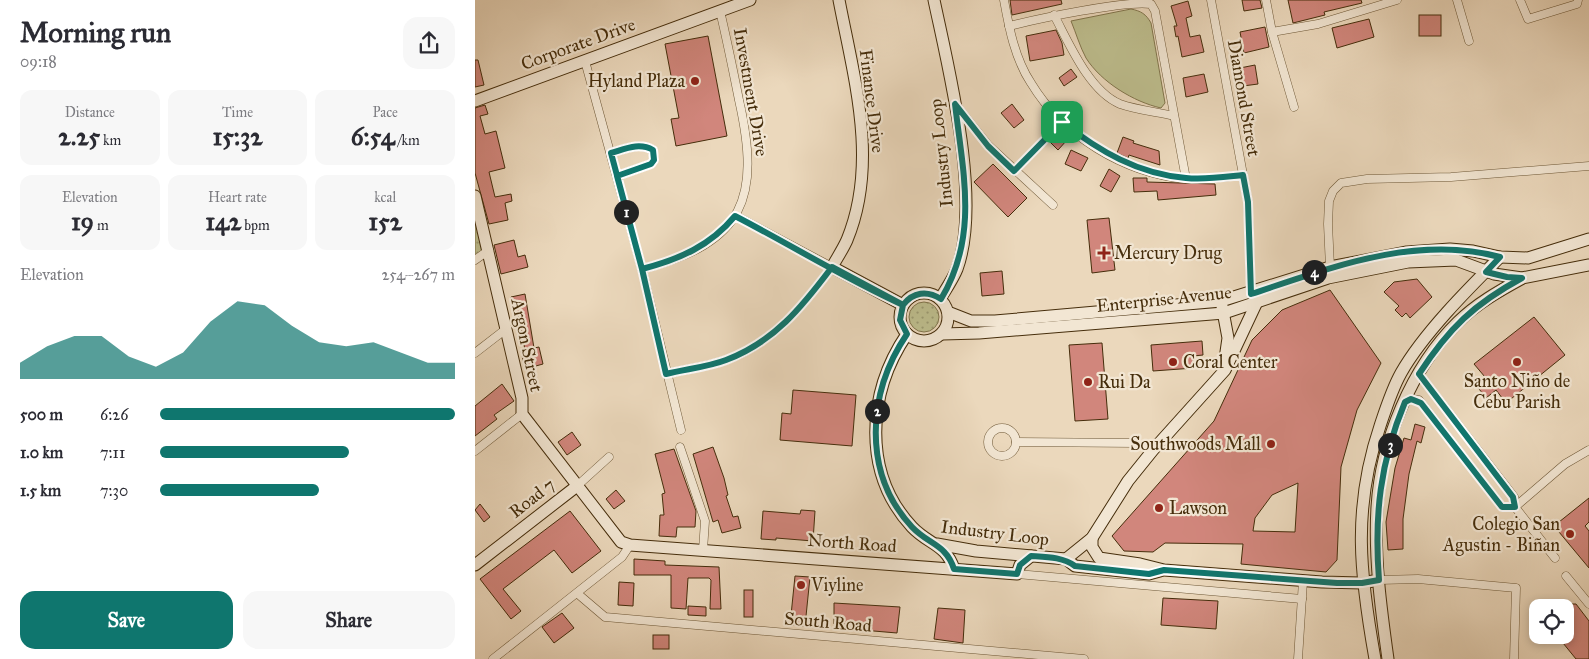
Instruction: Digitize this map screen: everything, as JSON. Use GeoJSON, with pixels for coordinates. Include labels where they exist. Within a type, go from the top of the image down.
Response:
{"type":"FeatureCollection","features":[{"type":"Feature","properties":{"kind":"street","name":"Corporate Drive"},"geometry":{"type":"LineString","coordinates":[[475,101],[750,0]]}},
{"type":"Feature","properties":{"kind":"street","name":"Finance Drive"},"geometry":{"type":"LineString","coordinates":[[666,374],[725,360],[766,340],[805,303],[832,267],[847,240],[859,201],[863,169],[859,105],[839,0]]}},
{"type":"Feature","properties":{"kind":"street","name":"Industry Loop"},"geometry":{"type":"LineString","coordinates":[[934,0],[955,104],[966,189],[966,224],[957,268],[941,299]]}},
{"type":"Feature","properties":{"kind":"street"},"geometry":{"type":"LineString","coordinates":[[1004,0],[1018,57],[1030,83],[1062,122],[1091,144],[1113,158],[1159,174],[1186,178],[1243,175]]}},
{"type":"Feature","properties":{"kind":"street","name":"Diamond Street"},"geometry":{"type":"LineString","coordinates":[[1211,0],[1248,202],[1253,299]]}},
{"type":"Feature","properties":{"kind":"street"},"geometry":{"type":"LineString","coordinates":[[1266,0],[1272,32],[1294,106]]}},
{"type":"Feature","properties":{"kind":"street"},"geometry":{"type":"LineString","coordinates":[[1272,32],[1318,24],[1397,0]]}},
{"type":"Feature","properties":{"kind":"street"},"geometry":{"type":"LineString","coordinates":[[1457,0],[1469,41]]}},
{"type":"Feature","properties":{"kind":"street"},"geometry":{"type":"LineString","coordinates":[[1520,0],[1528,19],[1577,2]]}},
{"type":"Feature","properties":{"kind":"street"},"geometry":{"type":"LineString","coordinates":[[1009,26],[1054,15],[1134,3],[1151,4],[1155,11],[1186,178]]}},
{"type":"Feature","properties":{"kind":"street","name":"Investment Drive"},"geometry":{"type":"LineString","coordinates":[[642,269],[695,251],[710,242],[735,216],[746,191],[749,152],[720,10]]}},
{"type":"Feature","properties":{"kind":"street"},"geometry":{"type":"LineString","coordinates":[[1054,15],[1073,50],[1099,89],[1120,104],[1174,116]]}},
{"type":"Feature","properties":{"kind":"street"},"geometry":{"type":"LineString","coordinates":[[585,61],[642,269],[681,430]]}},
{"type":"Feature","properties":{"kind":"street"},"geometry":{"type":"LineString","coordinates":[[955,104],[988,146],[1053,205]]}},
{"type":"Feature","properties":{"kind":"street"},"geometry":{"type":"LineString","coordinates":[[1014,171],[1062,122]]}},
{"type":"Feature","properties":{"kind":"street"},"geometry":{"type":"LineString","coordinates":[[611,153],[637,146],[647,146],[653,150],[654,160],[651,164],[617,176]]}},
{"type":"Feature","properties":{"kind":"street"},"geometry":{"type":"LineString","coordinates":[[1330,267],[1327,224],[1329,201],[1333,191],[1341,184],[1367,179],[1451,176],[1589,166]]}},
{"type":"Feature","properties":{"kind":"street","name":"Argon Street"},"geometry":{"type":"LineString","coordinates":[[475,196],[522,398],[522,414],[577,486]]}},
{"type":"Feature","properties":{"kind":"street"},"geometry":{"type":"LineString","coordinates":[[735,216],[903,305]]}},
{"type":"Feature","properties":{"kind":"street","name":"Enterprise Avenue"},"geometry":{"type":"LineString","coordinates":[[942,334],[988,333],[1224,313],[1330,267],[1382,255],[1428,250],[1473,251],[1500,257],[1528,258],[1589,239]]}},
{"type":"Feature","properties":{"kind":"street"},"geometry":{"type":"LineString","coordinates":[[475,260],[489,250]]}},
{"type":"Feature","properties":{"kind":"street"},"geometry":{"type":"LineString","coordinates":[[1375,659],[1362,583],[1360,528],[1369,463],[1399,377],[1413,355],[1500,257]]}},
{"type":"Feature","properties":{"kind":"street","name":"Enterprise Avenue"},"geometry":{"type":"LineString","coordinates":[[948,312],[971,321],[995,321],[1253,299],[1383,265],[1456,260],[1486,272],[1522,278],[1589,265]]}},
{"type":"Feature","properties":{"kind":"street"},"geometry":{"type":"LineString","coordinates":[[1388,659],[1379,580],[1376,527],[1379,489],[1390,444],[1405,402],[1419,374],[1445,336],[1459,321],[1503,288],[1522,278]]}},
{"type":"Feature","properties":{"kind":"street"},"geometry":{"type":"LineString","coordinates":[[930,293],[941,299],[948,312],[948,322],[942,334],[933,340],[922,341],[907,334],[900,320],[903,305],[917,294],[930,293]]}},
{"type":"Feature","properties":{"kind":"street"},"geometry":{"type":"LineString","coordinates":[[1066,559],[1092,538],[1124,488],[1153,450],[1221,375],[1253,299]]}},
{"type":"Feature","properties":{"kind":"street"},"geometry":{"type":"LineString","coordinates":[[1221,301],[1227,329],[1228,348],[1221,375]]}},
{"type":"Feature","properties":{"kind":"street"},"geometry":{"type":"LineString","coordinates":[[475,353],[506,328]]}},
{"type":"Feature","properties":{"kind":"street","name":"Industry Loop"},"geometry":{"type":"LineString","coordinates":[[907,334],[899,345],[879,396],[875,445],[886,490],[900,514],[914,530],[932,543],[976,551],[1066,559],[1075,566],[1149,574],[1164,570]]}},
{"type":"Feature","properties":{"kind":"street"},"geometry":{"type":"LineString","coordinates":[[1419,374],[1513,497],[1515,507],[1555,558]]}},
{"type":"Feature","properties":{"kind":"street"},"geometry":{"type":"LineString","coordinates":[[1405,402],[1411,399],[1419,400],[1502,507],[1515,507],[1565,464],[1589,450]]}},
{"type":"Feature","properties":{"kind":"street"},"geometry":{"type":"LineString","coordinates":[[475,450],[522,414]]}},
{"type":"Feature","properties":{"kind":"street"},"geometry":{"type":"LineString","coordinates":[[1016,442],[1137,443],[1153,450]]}},
{"type":"Feature","properties":{"kind":"street"},"geometry":{"type":"LineString","coordinates":[[680,448],[705,521],[703,550]]}},
{"type":"Feature","properties":{"kind":"street","name":"Road 7"},"geometry":{"type":"LineString","coordinates":[[475,565],[577,486],[609,457]]}},
{"type":"Feature","properties":{"kind":"street"},"geometry":{"type":"LineString","coordinates":[[493,659],[578,594],[622,557],[630,545],[621,542],[616,537],[577,486]]}},
{"type":"Feature","properties":{"kind":"street","name":"Industry Loop"},"geometry":{"type":"LineString","coordinates":[[1092,538],[1092,547],[1099,558],[1140,564],[1164,570],[1303,581],[1362,583],[1379,580]]}},
{"type":"Feature","properties":{"kind":"street"},"geometry":{"type":"LineString","coordinates":[[932,543],[950,556],[954,569]]}},
{"type":"Feature","properties":{"kind":"street","name":"North Road"},"geometry":{"type":"LineString","coordinates":[[630,545],[1017,574],[1302,599]]}},
{"type":"Feature","properties":{"kind":"street"},"geometry":{"type":"LineString","coordinates":[[1017,574],[1020,565],[1031,556]]}},
{"type":"Feature","properties":{"kind":"street"},"geometry":{"type":"LineString","coordinates":[[1566,576],[1589,604]]}},
{"type":"Feature","properties":{"kind":"street"},"geometry":{"type":"LineString","coordinates":[[1379,580],[1418,579],[1516,588],[1514,659]]}},
{"type":"Feature","properties":{"kind":"street"},"geometry":{"type":"LineString","coordinates":[[1298,659],[1303,581]]}},
{"type":"Feature","properties":{"kind":"street","name":"South Road"},"geometry":{"type":"LineString","coordinates":[[578,594],[605,617],[1084,659]]}},
{"type":"Feature","properties":{"kind":"green space"},"geometry":{"type":"Polygon","coordinates":[[[1131,9],[1143,13],[1151,23],[1165,103],[1161,108],[1129,96],[1100,75],[1086,58],[1071,21],[1131,9]]]}},
{"type":"Feature","properties":{"kind":"green space"},"geometry":{"type":"Polygon","coordinates":[[[475,204],[486,248],[475,257],[475,204]]]}},
{"type":"Feature","properties":{"kind":"green space"},"geometry":{"type":"Polygon","coordinates":[[[924,302],[935,306],[939,317],[935,328],[924,332],[913,328],[909,317],[913,306],[924,302]]]}},
{"type":"Feature","properties":{"kind":"building"},"geometry":{"type":"Polygon","coordinates":[[[1010,0],[1061,0],[1062,4],[1012,15],[1010,0]]]}},
{"type":"Feature","properties":{"kind":"building"},"geometry":{"type":"Polygon","coordinates":[[[1242,0],[1260,0],[1262,8],[1244,11],[1242,0]]]}},
{"type":"Feature","properties":{"kind":"building"},"geometry":{"type":"Polygon","coordinates":[[[1288,0],[1361,0],[1362,3],[1324,12],[1325,15],[1293,23],[1288,0]]]}},
{"type":"Feature","properties":{"kind":"building"},"geometry":{"type":"Polygon","coordinates":[[[1188,1],[1192,16],[1186,18],[1190,37],[1200,35],[1204,52],[1182,57],[1174,26],[1177,26],[1171,6],[1188,1]]]}},
{"type":"Feature","properties":{"kind":"building"},"geometry":{"type":"Polygon","coordinates":[[[1419,15],[1441,15],[1441,36],[1419,36],[1419,15]]]}},
{"type":"Feature","properties":{"kind":"building"},"geometry":{"type":"Polygon","coordinates":[[[1369,19],[1374,37],[1337,48],[1332,28],[1369,19]]]}},
{"type":"Feature","properties":{"kind":"building"},"geometry":{"type":"Polygon","coordinates":[[[1265,27],[1269,47],[1244,53],[1240,32],[1265,27]]]}},
{"type":"Feature","properties":{"kind":"building"},"geometry":{"type":"Polygon","coordinates":[[[1056,30],[1062,43],[1064,55],[1030,61],[1026,36],[1056,30]]]}},
{"type":"Feature","properties":{"kind":"building","name":"Hyland Plaza"},"geometry":{"type":"Polygon","coordinates":[[[708,36],[727,136],[676,146],[671,119],[679,118],[665,44],[708,36]]]}},
{"type":"Feature","properties":{"kind":"building"},"geometry":{"type":"Polygon","coordinates":[[[475,60],[478,60],[484,85],[475,87],[475,60]]]}},
{"type":"Feature","properties":{"kind":"building"},"geometry":{"type":"Polygon","coordinates":[[[1255,65],[1258,84],[1243,86],[1240,68],[1255,65]]]}},
{"type":"Feature","properties":{"kind":"building"},"geometry":{"type":"Polygon","coordinates":[[[1071,69],[1077,77],[1064,86],[1059,78],[1071,69]]]}},
{"type":"Feature","properties":{"kind":"building"},"geometry":{"type":"Polygon","coordinates":[[[1204,74],[1208,92],[1186,97],[1183,78],[1204,74]]]}},
{"type":"Feature","properties":{"kind":"building"},"geometry":{"type":"Polygon","coordinates":[[[1012,104],[1024,120],[1014,128],[1001,113],[1012,104]]]}},
{"type":"Feature","properties":{"kind":"building"},"geometry":{"type":"Polygon","coordinates":[[[485,105],[488,114],[480,116],[485,134],[496,131],[505,168],[489,172],[495,197],[511,194],[512,201],[505,203],[508,220],[489,224],[475,173],[475,108],[485,105]]]}},
{"type":"Feature","properties":{"kind":"building"},"geometry":{"type":"Polygon","coordinates":[[[1061,131],[1067,140],[1058,150],[1050,142],[1061,131]]]}},
{"type":"Feature","properties":{"kind":"building"},"geometry":{"type":"Polygon","coordinates":[[[1123,137],[1134,141],[1133,143],[1159,151],[1160,165],[1129,155],[1128,158],[1117,153],[1123,137]]]}},
{"type":"Feature","properties":{"kind":"building"},"geometry":{"type":"Polygon","coordinates":[[[1071,150],[1088,158],[1081,171],[1065,164],[1071,150]]]}},
{"type":"Feature","properties":{"kind":"building"},"geometry":{"type":"Polygon","coordinates":[[[993,164],[1027,198],[1008,217],[974,182],[993,164]]]}},
{"type":"Feature","properties":{"kind":"building"},"geometry":{"type":"Polygon","coordinates":[[[1109,169],[1120,176],[1111,192],[1100,186],[1109,169]]]}},
{"type":"Feature","properties":{"kind":"building"},"geometry":{"type":"Polygon","coordinates":[[[1133,178],[1147,178],[1147,182],[1215,184],[1216,195],[1158,200],[1157,191],[1134,192],[1133,178]]]}},
{"type":"Feature","properties":{"kind":"building"},"geometry":{"type":"Polygon","coordinates":[[[1109,218],[1115,270],[1092,273],[1087,220],[1109,218]]]}},
{"type":"Feature","properties":{"kind":"building"},"geometry":{"type":"Polygon","coordinates":[[[514,240],[518,257],[525,255],[528,267],[501,274],[494,245],[514,240]]]}},
{"type":"Feature","properties":{"kind":"building"},"geometry":{"type":"Polygon","coordinates":[[[1002,271],[1004,294],[982,296],[980,273],[1002,271]]]}},
{"type":"Feature","properties":{"kind":"building"},"geometry":{"type":"Polygon","coordinates":[[[1417,279],[1432,297],[1410,318],[1406,313],[1402,317],[1395,310],[1399,306],[1384,292],[1394,282],[1417,279]]]}},
{"type":"Feature","properties":{"kind":"building","name":"Southwoods Mall"},"geometry":{"type":"Polygon","coordinates":[[[1330,290],[1381,363],[1357,410],[1341,467],[1337,560],[1326,572],[1241,564],[1243,544],[1165,543],[1153,552],[1124,551],[1112,536],[1214,421],[1252,340],[1282,310],[1330,290]],[[1298,483],[1272,495],[1255,518],[1253,531],[1295,532],[1298,483]]]}},
{"type":"Feature","properties":{"kind":"building"},"geometry":{"type":"Polygon","coordinates":[[[525,294],[534,348],[539,347],[543,364],[525,369],[521,351],[525,350],[518,313],[515,314],[511,297],[525,294]]]}},
{"type":"Feature","properties":{"kind":"building","name":"Santo Niño de Cebu Parish"},"geometry":{"type":"Polygon","coordinates":[[[1534,317],[1565,355],[1506,403],[1496,390],[1486,398],[1476,385],[1485,377],[1474,364],[1534,317]]]}},
{"type":"Feature","properties":{"kind":"building","name":"Coral Center"},"geometry":{"type":"Polygon","coordinates":[[[1202,341],[1203,355],[1193,356],[1194,368],[1153,371],[1151,345],[1202,341]]]}},
{"type":"Feature","properties":{"kind":"building","name":"Rui Da"},"geometry":{"type":"Polygon","coordinates":[[[1102,343],[1108,419],[1075,421],[1069,345],[1102,343]]]}},
{"type":"Feature","properties":{"kind":"building"},"geometry":{"type":"Polygon","coordinates":[[[502,384],[514,401],[494,415],[497,419],[475,436],[475,406],[502,384]]]}},
{"type":"Feature","properties":{"kind":"building"},"geometry":{"type":"Polygon","coordinates":[[[793,390],[856,395],[852,446],[780,440],[782,413],[791,414],[793,390]]]}},
{"type":"Feature","properties":{"kind":"building"},"geometry":{"type":"Polygon","coordinates":[[[1415,424],[1425,427],[1421,443],[1417,441],[1409,474],[1403,519],[1403,549],[1388,550],[1386,522],[1395,468],[1404,438],[1411,440],[1415,424]]]}},
{"type":"Feature","properties":{"kind":"building"},"geometry":{"type":"Polygon","coordinates":[[[572,432],[581,445],[567,455],[558,442],[572,432]]]}},
{"type":"Feature","properties":{"kind":"building"},"geometry":{"type":"Polygon","coordinates":[[[713,447],[724,478],[728,495],[726,496],[733,517],[738,516],[741,528],[722,533],[718,520],[713,522],[693,454],[713,447]]]}},
{"type":"Feature","properties":{"kind":"building"},"geometry":{"type":"Polygon","coordinates":[[[674,449],[696,511],[695,527],[677,527],[676,537],[659,536],[660,515],[664,515],[662,494],[665,493],[655,454],[674,449]]]}},
{"type":"Feature","properties":{"kind":"building"},"geometry":{"type":"Polygon","coordinates":[[[616,490],[625,501],[614,509],[606,499],[616,490]]]}},
{"type":"Feature","properties":{"kind":"building"},"geometry":{"type":"Polygon","coordinates":[[[1589,498],[1589,522],[1585,526],[1589,531],[1589,568],[1554,526],[1589,498]]]}},
{"type":"Feature","properties":{"kind":"building"},"geometry":{"type":"Polygon","coordinates":[[[480,504],[490,517],[484,522],[475,510],[480,504]]]}},
{"type":"Feature","properties":{"kind":"building"},"geometry":{"type":"Polygon","coordinates":[[[801,510],[815,511],[813,541],[776,538],[776,540],[761,539],[763,511],[800,514],[801,510]]]}},
{"type":"Feature","properties":{"kind":"building"},"geometry":{"type":"Polygon","coordinates":[[[570,511],[601,551],[572,573],[554,550],[503,589],[521,611],[511,619],[480,579],[570,511]]]}},
{"type":"Feature","properties":{"kind":"building"},"geometry":{"type":"Polygon","coordinates":[[[634,559],[665,561],[665,565],[719,567],[721,609],[710,609],[711,580],[709,578],[688,578],[686,609],[671,608],[671,575],[634,575],[634,559]]]}},
{"type":"Feature","properties":{"kind":"building"},"geometry":{"type":"Polygon","coordinates":[[[795,576],[810,577],[805,626],[790,625],[795,576]]]}},
{"type":"Feature","properties":{"kind":"building"},"geometry":{"type":"Polygon","coordinates":[[[619,582],[634,583],[633,606],[618,605],[619,582]]]}},
{"type":"Feature","properties":{"kind":"building"},"geometry":{"type":"Polygon","coordinates":[[[744,590],[753,590],[753,617],[744,617],[744,590]]]}},
{"type":"Feature","properties":{"kind":"building"},"geometry":{"type":"Polygon","coordinates":[[[1163,598],[1218,601],[1216,629],[1161,625],[1163,598]]]}},
{"type":"Feature","properties":{"kind":"building"},"geometry":{"type":"Polygon","coordinates":[[[834,603],[900,607],[897,633],[862,630],[862,624],[834,624],[834,603]]]}},
{"type":"Feature","properties":{"kind":"building"},"geometry":{"type":"Polygon","coordinates":[[[1574,604],[1589,621],[1589,659],[1576,659],[1564,644],[1574,644],[1574,604]]]}},
{"type":"Feature","properties":{"kind":"building"},"geometry":{"type":"Polygon","coordinates":[[[688,606],[706,607],[706,616],[688,615],[688,606]]]}},
{"type":"Feature","properties":{"kind":"building"},"geometry":{"type":"Polygon","coordinates":[[[938,608],[965,610],[963,643],[934,639],[938,608]]]}},
{"type":"Feature","properties":{"kind":"building"},"geometry":{"type":"Polygon","coordinates":[[[562,613],[574,628],[554,643],[542,627],[562,613]]]}},
{"type":"Feature","properties":{"kind":"building"},"geometry":{"type":"Polygon","coordinates":[[[653,635],[669,635],[669,649],[653,649],[653,635]]]}},
{"type":"Feature","properties":{"kind":"place","name":"Hyland Plaza"},"geometry":{"type":"Point","coordinates":[695,81]}},
{"type":"Feature","properties":{"kind":"place","name":"Mercury Drug"},"geometry":{"type":"Point","coordinates":[1104,253]}},
{"type":"Feature","properties":{"kind":"place","name":"Coral Center"},"geometry":{"type":"Point","coordinates":[1173,362]}},
{"type":"Feature","properties":{"kind":"place","name":"Santo Niño de Cebu Parish"},"geometry":{"type":"Point","coordinates":[1517,362]}},
{"type":"Feature","properties":{"kind":"place","name":"Rui Da"},"geometry":{"type":"Point","coordinates":[1088,382]}},
{"type":"Feature","properties":{"kind":"place","name":"Southwoods Mall"},"geometry":{"type":"Point","coordinates":[1271,444]}},
{"type":"Feature","properties":{"kind":"place","name":"Lawson"},"geometry":{"type":"Point","coordinates":[1159,508]}},
{"type":"Feature","properties":{"kind":"place","name":"Colegio San Agustin - Biñan"},"geometry":{"type":"Point","coordinates":[1570,534]}},
{"type":"Feature","properties":{"kind":"place","name":"Viyline"},"geometry":{"type":"Point","coordinates":[801,585]}},
{"type":"Feature","properties":{"kind":"route"},"geometry":{"type":"LineString","coordinates":[[1062,122],[1014,171],[988,146],[955,104],[966,189],[966,224],[957,268],[941,299],[930,293],[923,293],[911,296],[903,305],[890,299],[832,267],[735,216],[710,242],[695,251],[642,269],[617,176],[646,167],[651,164],[654,160],[653,150],[647,146],[637,146],[611,153],[642,269],[666,374],[725,360],[766,340],[790,320],[832,267],[903,305],[900,312],[900,320],[902,328],[907,334],[899,345],[883,382],[877,408],[875,445],[879,468],[886,490],[900,514],[914,530],[950,556],[954,569],[1017,574],[1020,565],[1031,556],[1039,556],[1066,559],[1075,566],[1149,574],[1164,570],[1337,583],[1362,583],[1379,580],[1376,527],[1377,505],[1383,469],[1400,412],[1405,402],[1411,399],[1419,400],[1502,507],[1515,507],[1513,497],[1419,374],[1445,336],[1459,321],[1471,310],[1503,288],[1522,278],[1486,272],[1500,257],[1473,251],[1450,249],[1382,255],[1330,267],[1251,294],[1248,202],[1243,175],[1186,178],[1159,174],[1113,158],[1062,122]]}}]}
